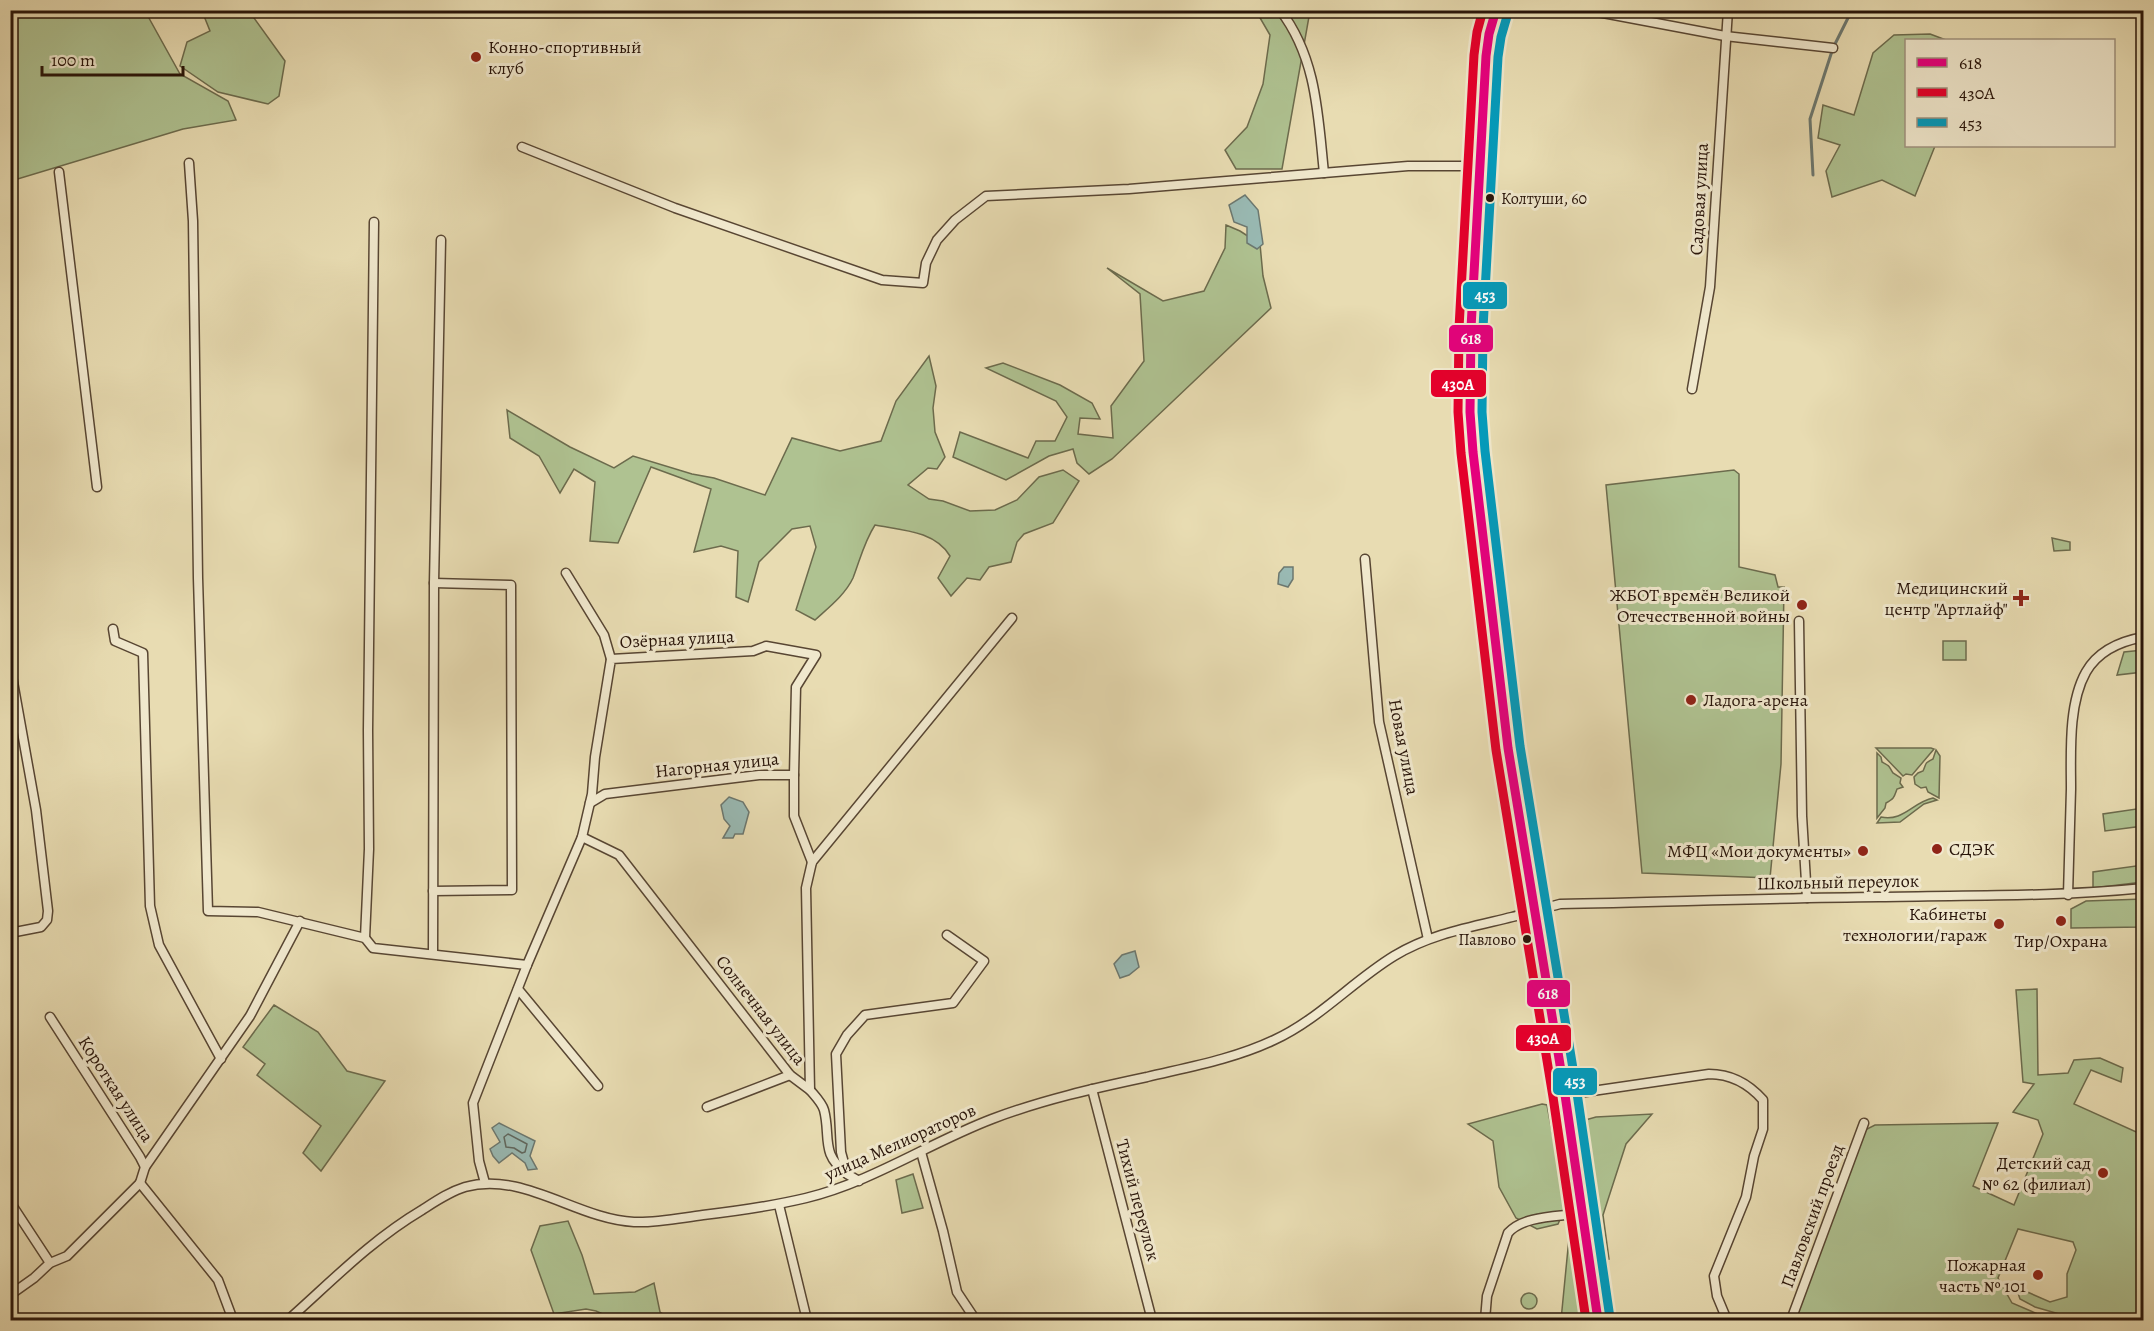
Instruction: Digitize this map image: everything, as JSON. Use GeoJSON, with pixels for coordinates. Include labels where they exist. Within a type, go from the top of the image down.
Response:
{"type":"FeatureCollection","features":[{"type":"Feature","properties":{"kind":"main road"},"geometry":{"type":"LineString","coordinates":[[1496,10],[1486,56],[1471,328],[1470,412],[1500,689],[1565,1095],[1598,1320]]}},
{"type":"Feature","properties":{"kind":"street"},"geometry":{"type":"LineString","coordinates":[[1280,10],[1304,49],[1312,76],[1324,173]]}},
{"type":"Feature","properties":{"kind":"street"},"geometry":{"type":"LineString","coordinates":[[1587,10],[1725,36],[1833,48]]}},
{"type":"Feature","properties":{"kind":"street","name":"Садовая улица"},"geometry":{"type":"LineString","coordinates":[[1692,389],[1710,287],[1728,10]]}},
{"type":"Feature","properties":{"kind":"street"},"geometry":{"type":"LineString","coordinates":[[522,147],[675,208],[882,280],[923,283],[926,263],[937,240],[954,219],[986,196],[1129,189],[1408,166],[1480,166]]}},
{"type":"Feature","properties":{"kind":"street"},"geometry":{"type":"LineString","coordinates":[[189,164],[193,221],[198,578],[208,911],[258,912],[300,921],[365,938],[373,948],[527,965]]}},
{"type":"Feature","properties":{"kind":"street"},"geometry":{"type":"LineString","coordinates":[[59,172],[97,487]]}},
{"type":"Feature","properties":{"kind":"street"},"geometry":{"type":"LineString","coordinates":[[365,938],[369,849],[368,730],[374,222]]}},
{"type":"Feature","properties":{"kind":"street"},"geometry":{"type":"LineString","coordinates":[[432,954],[434,583],[441,240]]}},
{"type":"Feature","properties":{"kind":"street","name":"Новая улица"},"geometry":{"type":"LineString","coordinates":[[1365,560],[1379,722],[1428,939]]}},
{"type":"Feature","properties":{"kind":"street"},"geometry":{"type":"LineString","coordinates":[[566,573],[604,635],[611,659]]}},
{"type":"Feature","properties":{"kind":"street"},"geometry":{"type":"LineString","coordinates":[[433,891],[512,890],[511,585],[434,583]]}},
{"type":"Feature","properties":{"kind":"street"},"geometry":{"type":"LineString","coordinates":[[812,862],[1012,618]]}},
{"type":"Feature","properties":{"kind":"street"},"geometry":{"type":"LineString","coordinates":[[1799,621],[1801,806],[1807,898]]}},
{"type":"Feature","properties":{"kind":"street"},"geometry":{"type":"LineString","coordinates":[[113,629],[115,641],[143,654],[150,906],[159,945],[221,1059]]}},
{"type":"Feature","properties":{"kind":"street"},"geometry":{"type":"LineString","coordinates":[[2068,895],[2072,726],[2079,691],[2086,671],[2102,653],[2132,639],[2144,637]]}},
{"type":"Feature","properties":{"kind":"street","name":"Озёрная улица"},"geometry":{"type":"LineString","coordinates":[[485,1183],[479,1161],[473,1103],[527,965],[582,837],[590,803],[611,659],[753,651],[766,646],[816,655],[795,687],[794,775]]}},
{"type":"Feature","properties":{"kind":"street"},"geometry":{"type":"LineString","coordinates":[[10,665],[36,810],[48,910],[46,920],[41,927],[10,933]]}},
{"type":"Feature","properties":{"kind":"street","name":"Нагорная улица"},"geometry":{"type":"LineString","coordinates":[[590,803],[605,794],[759,775],[794,775],[794,816],[812,862]]}},
{"type":"Feature","properties":{"kind":"street","name":"Солнечная улица"},"geometry":{"type":"LineString","coordinates":[[582,837],[619,855],[790,1075],[810,1090]]}},
{"type":"Feature","properties":{"kind":"street","name":"Солнечная улица"},"geometry":{"type":"LineString","coordinates":[[810,1090],[806,888],[812,862]]}},
{"type":"Feature","properties":{"kind":"street","name":"Школьный переулок"},"geometry":{"type":"LineString","coordinates":[[1534,910],[1560,904],[2068,895],[2144,888]]}},
{"type":"Feature","properties":{"kind":"street","name":"улица Мелиораторов"},"geometry":{"type":"LineString","coordinates":[[288,1320],[398,1224],[444,1195],[465,1187],[485,1183],[522,1188],[599,1214],[632,1222],[668,1220],[779,1205],[859,1181],[991,1120],[1092,1089],[1199,1065],[1257,1047],[1297,1027],[1379,966],[1409,947],[1428,939],[1534,910]]}},
{"type":"Feature","properties":{"kind":"street"},"geometry":{"type":"LineString","coordinates":[[145,1167],[161,1140],[250,1016],[300,921]]}},
{"type":"Feature","properties":{"kind":"street"},"geometry":{"type":"LineString","coordinates":[[847,1174],[841,1152],[836,1054],[847,1035],[865,1015],[953,1004],[984,961],[947,936]]}},
{"type":"Feature","properties":{"kind":"street"},"geometry":{"type":"LineString","coordinates":[[519,989],[598,1086]]}},
{"type":"Feature","properties":{"kind":"street","name":"Короткая улица"},"geometry":{"type":"LineString","coordinates":[[50,1017],[140,1157],[145,1167],[140,1183]]}},
{"type":"Feature","properties":{"kind":"street"},"geometry":{"type":"LineString","coordinates":[[1565,1095],[1709,1074],[1724,1074],[1752,1087],[1763,1100],[1763,1128],[1754,1156],[1746,1197],[1714,1276],[1717,1296],[1727,1320]]}},
{"type":"Feature","properties":{"kind":"street"},"geometry":{"type":"LineString","coordinates":[[707,1107],[790,1075]]}},
{"type":"Feature","properties":{"kind":"street","name":"Тихий переулок"},"geometry":{"type":"LineString","coordinates":[[1092,1089],[1152,1320]]}},
{"type":"Feature","properties":{"kind":"street"},"geometry":{"type":"LineString","coordinates":[[810,1090],[823,1108],[829,1156],[836,1166],[859,1181]]}},
{"type":"Feature","properties":{"kind":"street","name":"Павловский проезд"},"geometry":{"type":"LineString","coordinates":[[1791,1320],[1864,1123]]}},
{"type":"Feature","properties":{"kind":"street"},"geometry":{"type":"LineString","coordinates":[[921,1152],[957,1292],[975,1319]]}},
{"type":"Feature","properties":{"kind":"street"},"geometry":{"type":"LineString","coordinates":[[10,1295],[50,1263],[67,1256],[140,1183],[218,1280],[233,1320]]}},
{"type":"Feature","properties":{"kind":"street"},"geometry":{"type":"LineString","coordinates":[[10,1202],[50,1263]]}},
{"type":"Feature","properties":{"kind":"street"},"geometry":{"type":"LineString","coordinates":[[779,1205],[807,1320]]}},
{"type":"Feature","properties":{"kind":"street"},"geometry":{"type":"LineString","coordinates":[[1485,1320],[1487,1296],[1508,1233],[1525,1221],[1582,1213]]}},
{"type":"Feature","properties":{"kind":"green space"},"geometry":{"type":"Polygon","coordinates":[[[11,10],[145,11],[180,74],[228,101],[236,120],[183,129],[11,181],[11,10]]]}},
{"type":"Feature","properties":{"kind":"green space"},"geometry":{"type":"Polygon","coordinates":[[[202,11],[249,11],[285,61],[279,96],[268,104],[218,92],[180,66],[187,42],[210,31],[202,11]]]}},
{"type":"Feature","properties":{"kind":"green space"},"geometry":{"type":"Polygon","coordinates":[[[1256,11],[1310,11],[1282,169],[1236,169],[1225,150],[1247,127],[1263,84],[1270,35],[1256,11]]]}},
{"type":"Feature","properties":{"kind":"green space"},"geometry":{"type":"Polygon","coordinates":[[[1930,34],[1943,39],[1905,39],[1905,147],[1935,147],[1915,196],[1882,180],[1832,197],[1826,171],[1840,145],[1818,138],[1823,105],[1854,115],[1873,53],[1894,35],[1930,34]]]}},
{"type":"Feature","properties":{"kind":"green space"},"geometry":{"type":"Polygon","coordinates":[[[1226,225],[1260,244],[1263,276],[1271,308],[1112,459],[1089,474],[1077,463],[1073,449],[1049,456],[1006,480],[953,457],[960,432],[1028,458],[1036,441],[1055,441],[1067,417],[1056,401],[986,368],[1003,363],[1060,385],[1092,403],[1100,419],[1080,418],[1078,434],[1113,438],[1111,406],[1144,361],[1140,294],[1107,268],[1163,301],[1204,291],[1225,248],[1226,225]]]}},
{"type":"Feature","properties":{"kind":"green space"},"geometry":{"type":"Polygon","coordinates":[[[929,356],[936,386],[933,408],[935,432],[945,457],[937,469],[928,468],[908,485],[929,499],[943,501],[970,511],[995,510],[1017,500],[1039,477],[1063,470],[1079,481],[1053,523],[1024,534],[1017,542],[1011,562],[989,567],[980,580],[967,578],[951,596],[938,578],[950,556],[944,548],[936,541],[917,533],[875,525],[850,584],[836,601],[815,620],[796,610],[816,547],[810,526],[792,529],[759,562],[748,602],[736,597],[738,551],[721,546],[694,552],[711,489],[651,467],[618,543],[590,541],[595,482],[574,469],[560,493],[539,456],[510,438],[507,410],[570,447],[614,468],[633,456],[692,474],[714,478],[765,495],[792,438],[840,451],[881,441],[896,401],[929,356]]]}},
{"type":"Feature","properties":{"kind":"green space"},"geometry":{"type":"Polygon","coordinates":[[[1734,470],[1739,474],[1739,567],[1775,575],[1778,587],[1784,587],[1781,764],[1770,878],[1642,873],[1606,485],[1734,470]]]}},
{"type":"Feature","properties":{"kind":"green space"},"geometry":{"type":"Polygon","coordinates":[[[2052,538],[2070,542],[2070,550],[2054,551],[2052,538]]]}},
{"type":"Feature","properties":{"kind":"green space"},"geometry":{"type":"Polygon","coordinates":[[[1943,641],[1966,641],[1966,660],[1943,660],[1943,641]]]}},
{"type":"Feature","properties":{"kind":"green space"},"geometry":{"type":"Polygon","coordinates":[[[2143,650],[2143,672],[2117,675],[2124,652],[2143,650]]]}},
{"type":"Feature","properties":{"kind":"green space"},"geometry":{"type":"Polygon","coordinates":[[[1876,748],[1934,749],[1912,775],[1903,776],[1876,748]]]}},
{"type":"Feature","properties":{"kind":"green space"},"geometry":{"type":"Polygon","coordinates":[[[1936,750],[1940,756],[1939,798],[1928,792],[1926,787],[1921,788],[1915,784],[1914,777],[1923,771],[1926,764],[1933,759],[1936,750]]]}},
{"type":"Feature","properties":{"kind":"green space"},"geometry":{"type":"Polygon","coordinates":[[[1877,753],[1882,762],[1901,778],[1900,783],[1903,787],[1897,789],[1894,797],[1886,803],[1877,818],[1877,753]]]}},
{"type":"Feature","properties":{"kind":"green space"},"geometry":{"type":"Polygon","coordinates":[[[1933,798],[1937,800],[1924,804],[1900,822],[1877,823],[1881,817],[1896,817],[1933,798]]]}},
{"type":"Feature","properties":{"kind":"green space"},"geometry":{"type":"Polygon","coordinates":[[[2143,808],[2143,826],[2105,831],[2103,814],[2143,808]]]}},
{"type":"Feature","properties":{"kind":"green space"},"geometry":{"type":"Polygon","coordinates":[[[2143,865],[2143,882],[2093,888],[2093,872],[2143,865]]]}},
{"type":"Feature","properties":{"kind":"green space"},"geometry":{"type":"Polygon","coordinates":[[[2143,899],[2143,927],[2071,928],[2071,909],[2086,901],[2143,899]]]}},
{"type":"Feature","properties":{"kind":"green space"},"geometry":{"type":"Polygon","coordinates":[[[2037,989],[2038,1075],[2068,1073],[2074,1060],[2100,1058],[2123,1068],[2121,1082],[2091,1070],[2074,1104],[2143,1135],[2143,1320],[2080,1320],[2035,1307],[2020,1299],[2016,1287],[2050,1302],[2067,1297],[2067,1274],[2076,1250],[2073,1242],[2018,1229],[1998,1278],[2012,1303],[2052,1320],[1795,1320],[1865,1130],[1875,1125],[1998,1123],[1973,1186],[2014,1205],[2043,1134],[2038,1120],[2013,1112],[2034,1084],[2023,1082],[2016,990],[2037,989]]]}},
{"type":"Feature","properties":{"kind":"green space"},"geometry":{"type":"Polygon","coordinates":[[[274,1005],[318,1032],[347,1071],[385,1081],[321,1171],[303,1153],[321,1126],[257,1075],[265,1064],[243,1047],[274,1005]]]}},
{"type":"Feature","properties":{"kind":"green space"},"geometry":{"type":"Polygon","coordinates":[[[1542,1104],[1547,1105],[1566,1205],[1558,1224],[1537,1229],[1516,1218],[1499,1187],[1493,1141],[1468,1124],[1542,1104]]]}},
{"type":"Feature","properties":{"kind":"green space"},"geometry":{"type":"Polygon","coordinates":[[[1652,1114],[1626,1144],[1603,1215],[1609,1259],[1599,1260],[1578,1122],[1596,1117],[1652,1114]]]}},
{"type":"Feature","properties":{"kind":"green space"},"geometry":{"type":"Polygon","coordinates":[[[913,1174],[923,1208],[902,1213],[896,1180],[913,1174]]]}},
{"type":"Feature","properties":{"kind":"green space"},"geometry":{"type":"Polygon","coordinates":[[[568,1221],[594,1294],[635,1292],[654,1283],[660,1312],[672,1320],[616,1320],[586,1309],[554,1314],[531,1250],[540,1226],[568,1221]]]}},
{"type":"Feature","properties":{"kind":"green space"},"geometry":{"type":"Polygon","coordinates":[[[1569,1238],[1579,1244],[1589,1320],[1561,1320],[1569,1238]]]}},
{"type":"Feature","properties":{"kind":"green space"},"geometry":{"type":"Polygon","coordinates":[[[1529,1293],[1537,1301],[1529,1309],[1521,1301],[1529,1293]]]}},
{"type":"Feature","properties":{"kind":"water"},"geometry":{"type":"Polygon","coordinates":[[[1245,195],[1258,210],[1263,244],[1257,249],[1247,243],[1247,227],[1234,222],[1229,205],[1245,195]]]}},
{"type":"Feature","properties":{"kind":"water"},"geometry":{"type":"Polygon","coordinates":[[[1284,567],[1293,567],[1293,579],[1288,587],[1278,584],[1279,573],[1284,567]]]}},
{"type":"Feature","properties":{"kind":"water"},"geometry":{"type":"Polygon","coordinates":[[[729,797],[743,802],[749,812],[743,834],[735,834],[733,838],[723,838],[730,826],[724,819],[721,805],[729,797]]]}},
{"type":"Feature","properties":{"kind":"water"},"geometry":{"type":"Polygon","coordinates":[[[1135,951],[1139,967],[1129,975],[1120,978],[1114,964],[1122,955],[1135,951]]]}},
{"type":"Feature","properties":{"kind":"water"},"geometry":{"type":"Polygon","coordinates":[[[499,1123],[535,1141],[530,1156],[537,1169],[528,1170],[525,1163],[512,1153],[499,1163],[493,1156],[490,1149],[500,1142],[492,1128],[499,1123]]]}},
{"type":"Feature","properties":{"kind":"waterway"},"geometry":{"type":"LineString","coordinates":[[1813,175],[1810,119],[1833,48],[1852,10]]}},
{"type":"Feature","properties":{"kind":"transit line","name":"430А"},"geometry":{"type":"LineString","coordinates":[[1483,10],[1474,55],[1459,328],[1458,412],[1461,453],[1496,750],[1553,1097],[1586,1320]]}},
{"type":"Feature","properties":{"kind":"transit line","name":"618"},"geometry":{"type":"LineString","coordinates":[[1496,10],[1486,56],[1471,328],[1470,412],[1473,452],[1508,748],[1565,1095],[1598,1320]]}},
{"type":"Feature","properties":{"kind":"transit line","name":"453"},"geometry":{"type":"LineString","coordinates":[[1508,13],[1498,57],[1483,328],[1482,412],[1485,451],[1520,746],[1577,1093],[1610,1318]]}},
{"type":"Feature","properties":{"kind":"place","name":"Конно-спортивный клуб"},"geometry":{"type":"Point","coordinates":[476,57]}},
{"type":"Feature","properties":{"kind":"place","name":"Колтуши, 60"},"geometry":{"type":"Point","coordinates":[1490,198]}},
{"type":"Feature","properties":{"kind":"place","name":"Медицинский центр \"Артлайф\""},"geometry":{"type":"Point","coordinates":[2021,598]}},
{"type":"Feature","properties":{"kind":"place","name":"ЖБОТ времён Великой Отечественной войны"},"geometry":{"type":"Point","coordinates":[1802,605]}},
{"type":"Feature","properties":{"kind":"place","name":"Ладога-арена"},"geometry":{"type":"Point","coordinates":[1691,700]}},
{"type":"Feature","properties":{"kind":"place","name":"СДЭК"},"geometry":{"type":"Point","coordinates":[1937,849]}},
{"type":"Feature","properties":{"kind":"place","name":"МФЦ «Мои документы»"},"geometry":{"type":"Point","coordinates":[1863,851]}},
{"type":"Feature","properties":{"kind":"place","name":"Тир/Охрана"},"geometry":{"type":"Point","coordinates":[2061,921]}},
{"type":"Feature","properties":{"kind":"place","name":"Кабинеты технологии/гараж"},"geometry":{"type":"Point","coordinates":[1999,924]}},
{"type":"Feature","properties":{"kind":"place","name":"Павлово"},"geometry":{"type":"Point","coordinates":[1527,939]}},
{"type":"Feature","properties":{"kind":"place","name":"Детский сад № 62 (филиал)"},"geometry":{"type":"Point","coordinates":[2103,1173]}},
{"type":"Feature","properties":{"kind":"place","name":"Пожарная часть № 101"},"geometry":{"type":"Point","coordinates":[2038,1275]}}]}
